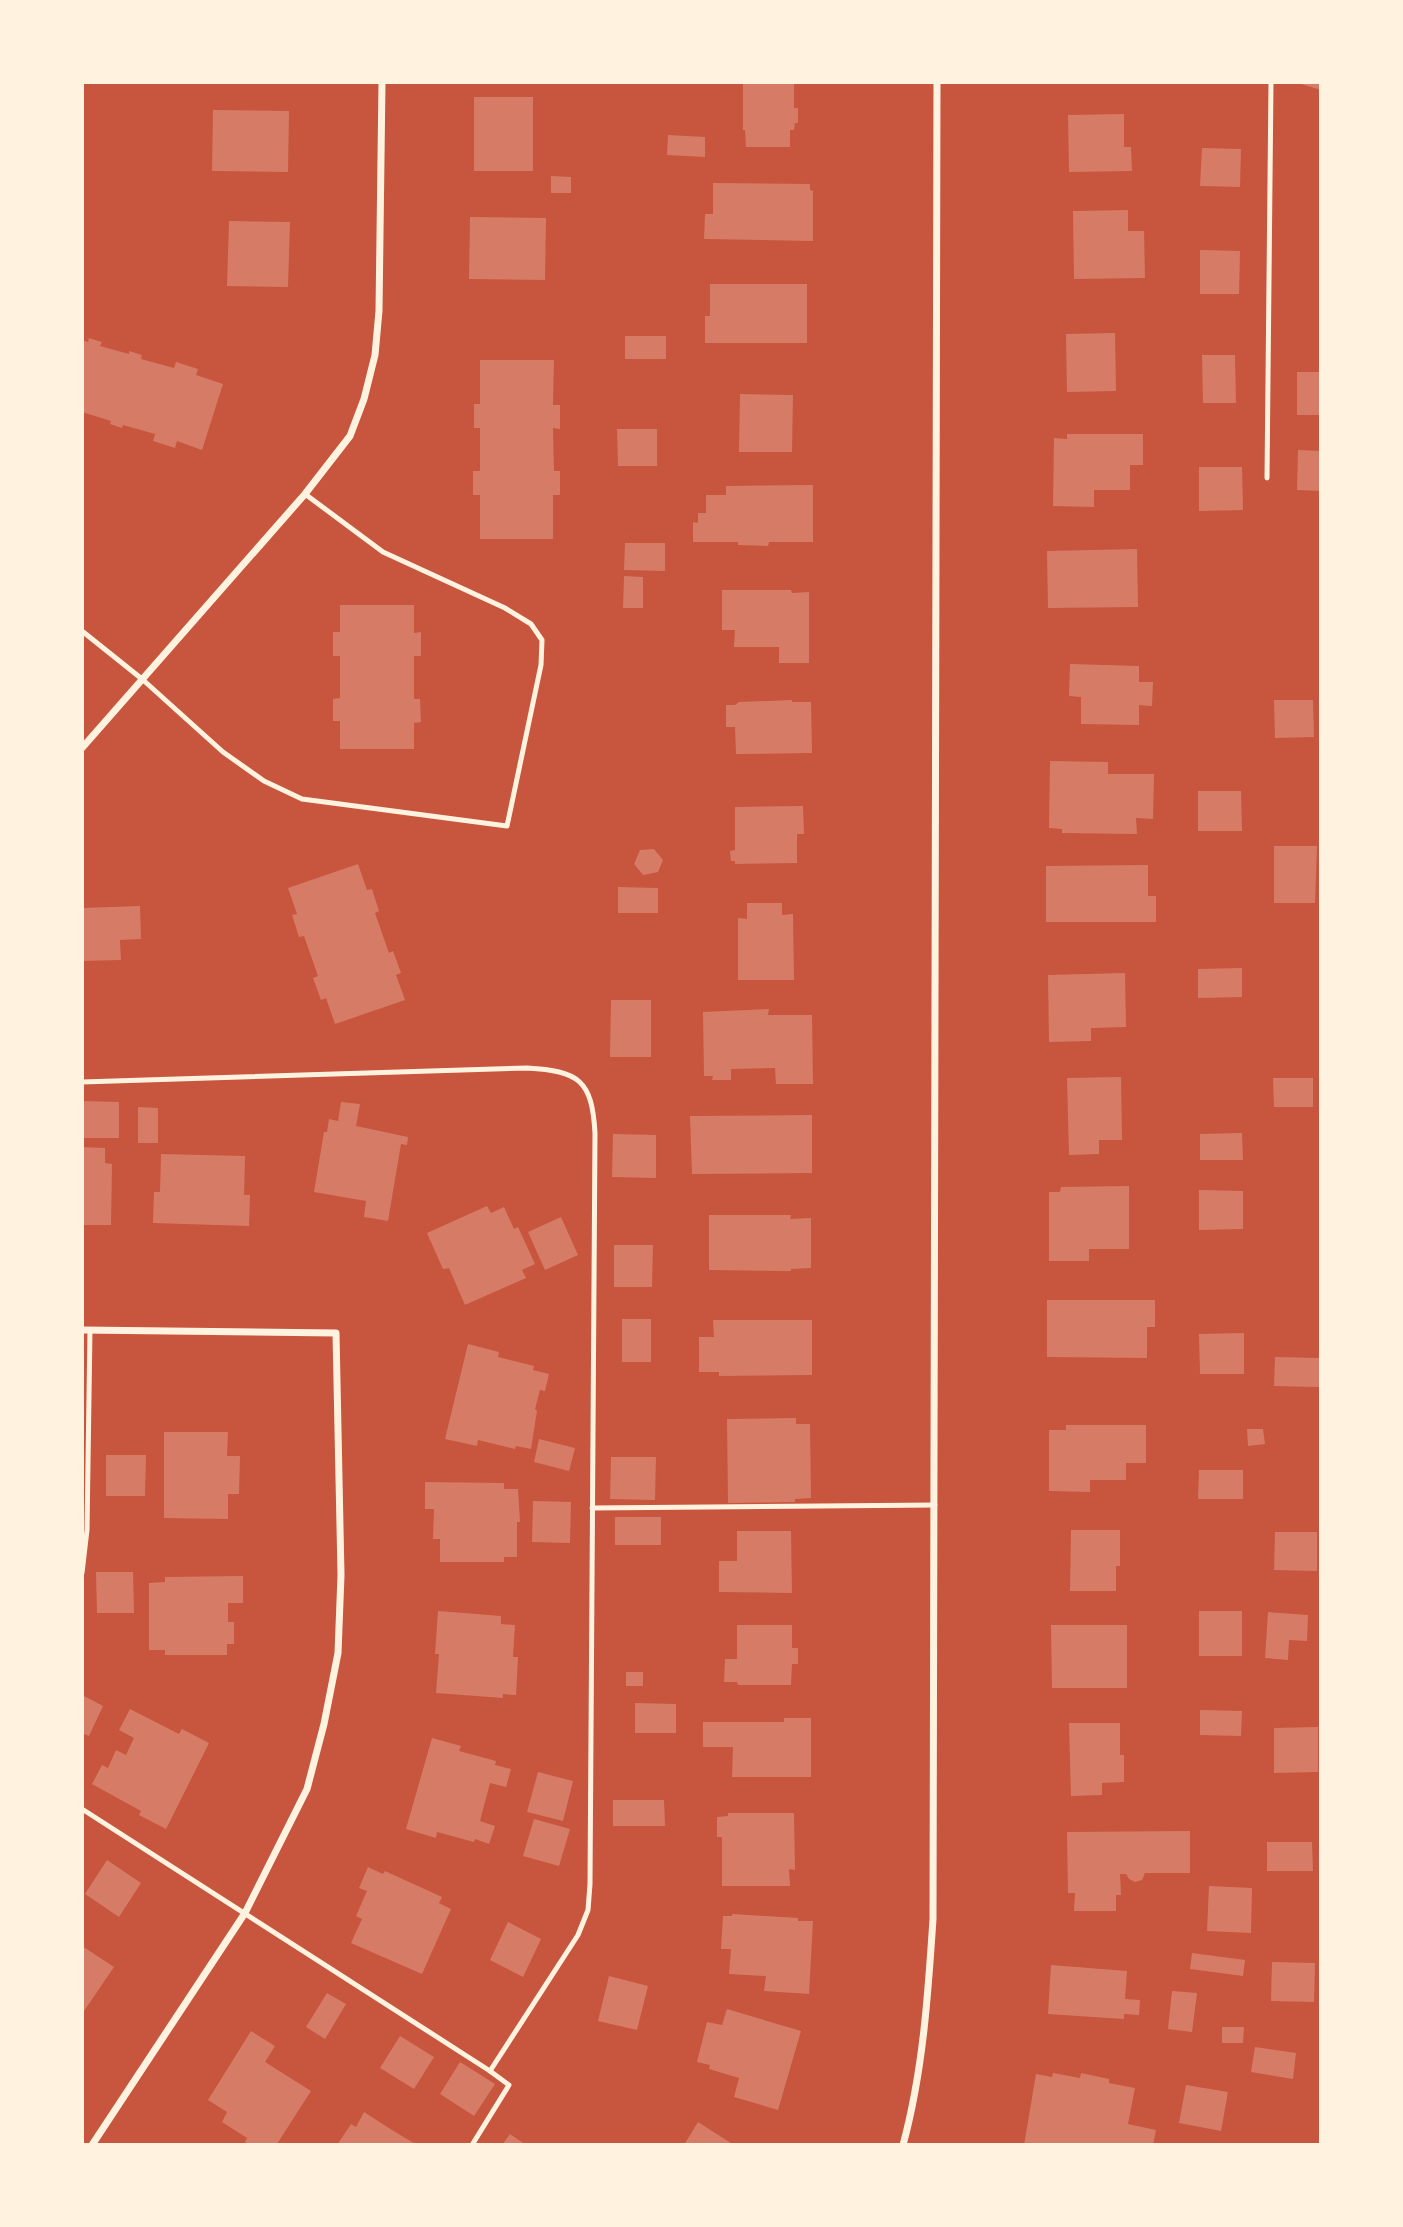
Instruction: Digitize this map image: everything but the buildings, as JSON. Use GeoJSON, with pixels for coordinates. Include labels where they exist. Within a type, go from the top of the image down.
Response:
{"type":"FeatureCollection","features":[{"type":"Feature","properties":{"kind":"street"},"geometry":{"type":"LineString","coordinates":[[82,748],[305,494],[350,436],[376,355],[382,82]]}},
{"type":"Feature","properties":{"kind":"street"},"geometry":{"type":"LineString","coordinates":[[903,2145],[914,2104],[926,2020],[933,1919],[937,82]]}},
{"type":"Feature","properties":{"kind":"street"},"geometry":{"type":"LineString","coordinates":[[86,1330],[336,1333],[341,1561],[338,1653],[324,1724],[307,1789],[245,1913],[92,2145]]}},
{"type":"Feature","properties":{"kind":"lane"},"geometry":{"type":"LineString","coordinates":[[1267,478],[1271,82]]}},
{"type":"Feature","properties":{"kind":"lane"},"geometry":{"type":"LineString","coordinates":[[82,631],[142,679],[223,752],[264,781],[302,799],[507,827],[541,664],[542,640],[531,624],[505,608],[383,552],[305,494]]}},
{"type":"Feature","properties":{"kind":"lane"},"geometry":{"type":"LineString","coordinates":[[82,1082],[527,1068],[556,1070],[572,1075],[585,1088],[593,1106],[595,1133],[588,1910],[578,1935],[490,2071]]}},
{"type":"Feature","properties":{"kind":"lane"},"geometry":{"type":"LineString","coordinates":[[82,1573],[87,1530],[86,1330]]}},
{"type":"Feature","properties":{"kind":"lane"},"geometry":{"type":"LineString","coordinates":[[592,1508],[935,1505]]}},
{"type":"Feature","properties":{"kind":"lane"},"geometry":{"type":"LineString","coordinates":[[82,1809],[509,2085],[472,2145]]}}]}
